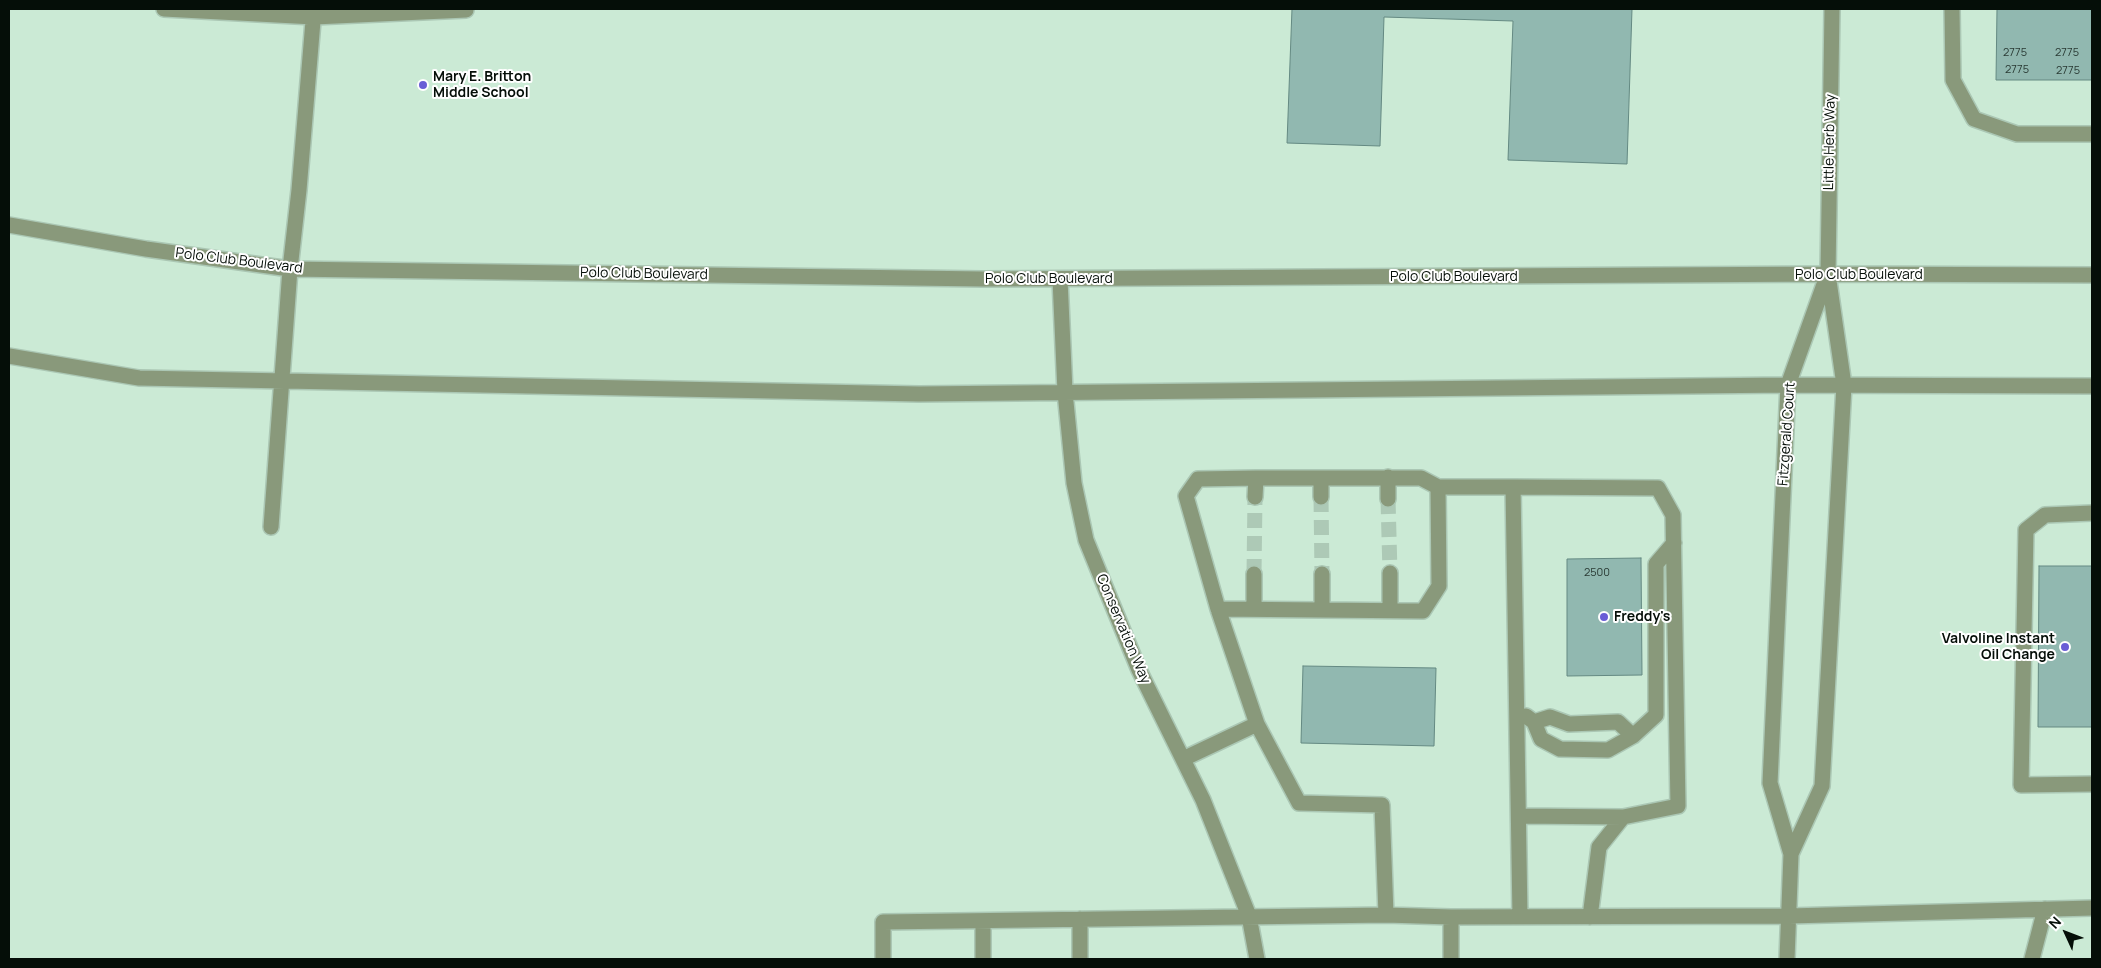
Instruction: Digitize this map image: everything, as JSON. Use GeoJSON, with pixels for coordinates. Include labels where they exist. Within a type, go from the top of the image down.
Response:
{"type":"FeatureCollection","features":[{"type":"Feature","properties":{"kind":"street"},"geometry":{"type":"LineString","coordinates":[[164,9],[314,13],[466,10]]}},
{"type":"Feature","properties":{"kind":"street","name":"Little Herb Way"},"geometry":{"type":"LineString","coordinates":[[1828,274],[1832,9]]}},
{"type":"Feature","properties":{"kind":"street"},"geometry":{"type":"LineString","coordinates":[[1952,9],[1953,80],[1974,119],[2017,134],[2092,134]]}},
{"type":"Feature","properties":{"kind":"street"},"geometry":{"type":"LineString","coordinates":[[271,527],[290,268],[314,13]]}},
{"type":"Feature","properties":{"kind":"street","name":"Polo Club Boulevard"},"geometry":{"type":"LineString","coordinates":[[9,225],[146,250],[290,268],[1060,279],[1828,274],[2092,275]]}},
{"type":"Feature","properties":{"kind":"street","name":"Fitzgerald Court"},"geometry":{"type":"LineString","coordinates":[[1786,959],[1790,916],[1791,854],[1770,783],[1788,385],[1828,274]]}},
{"type":"Feature","properties":{"kind":"street","name":"Fitzgerald Court"},"geometry":{"type":"LineString","coordinates":[[1791,854],[1822,786],[1844,385],[1828,274]]}},
{"type":"Feature","properties":{"kind":"street","name":"Conservation Way"},"geometry":{"type":"LineString","coordinates":[[1060,279],[1065,392],[1074,483],[1086,540],[1139,670],[1203,800],[1249,916],[1257,959]]}},
{"type":"Feature","properties":{"kind":"street"},"geometry":{"type":"LineString","coordinates":[[9,356],[139,378],[919,394],[1788,385],[2092,386]]}},
{"type":"Feature","properties":{"kind":"street"},"geometry":{"type":"LineString","coordinates":[[1256,478],[1256,497]]}},
{"type":"Feature","properties":{"kind":"street"},"geometry":{"type":"LineString","coordinates":[[1321,478],[1321,497]]}},
{"type":"Feature","properties":{"kind":"street"},"geometry":{"type":"LineString","coordinates":[[1388,478],[1388,499]]}},
{"type":"Feature","properties":{"kind":"street"},"geometry":{"type":"LineString","coordinates":[[1386,915],[1382,805],[1299,803],[1257,724],[1218,609],[1186,496],[1198,479],[1421,478],[1438,488],[1658,488],[1673,515],[1678,806],[1623,817],[1520,816]]}},
{"type":"Feature","properties":{"kind":"street"},"geometry":{"type":"LineString","coordinates":[[1513,487],[1520,816],[1520,917]]}},
{"type":"Feature","properties":{"kind":"street"},"geometry":{"type":"LineString","coordinates":[[1218,609],[1422,611],[1439,586],[1438,488]]}},
{"type":"Feature","properties":{"kind":"street"},"geometry":{"type":"LineString","coordinates":[[2092,514],[2046,514],[2026,530],[2021,785],[2092,784]]}},
{"type":"Feature","properties":{"kind":"street"},"geometry":{"type":"LineString","coordinates":[[1518,708],[1534,722],[1541,739],[1560,749],[1608,750],[1633,736],[1656,716],[1656,564],[1674,543]]}},
{"type":"Feature","properties":{"kind":"street"},"geometry":{"type":"LineString","coordinates":[[1390,572],[1390,610]]}},
{"type":"Feature","properties":{"kind":"street"},"geometry":{"type":"LineString","coordinates":[[1254,574],[1254,610]]}},
{"type":"Feature","properties":{"kind":"street"},"geometry":{"type":"LineString","coordinates":[[1322,574],[1322,610]]}},
{"type":"Feature","properties":{"kind":"street"},"geometry":{"type":"LineString","coordinates":[[1534,722],[1550,717],[1569,724],[1618,722],[1633,736]]}},
{"type":"Feature","properties":{"kind":"street"},"geometry":{"type":"LineString","coordinates":[[1183,759],[1257,724]]}},
{"type":"Feature","properties":{"kind":"street"},"geometry":{"type":"LineString","coordinates":[[1590,917],[1599,847],[1623,817]]}},
{"type":"Feature","properties":{"kind":"street"},"geometry":{"type":"LineString","coordinates":[[883,959],[883,922],[1386,915],[1450,917],[1790,916],[2092,908]]}},
{"type":"Feature","properties":{"kind":"street"},"geometry":{"type":"LineString","coordinates":[[2032,959],[2045,909]]}},
{"type":"Feature","properties":{"kind":"street"},"geometry":{"type":"LineString","coordinates":[[1450,917],[1451,959]]}},
{"type":"Feature","properties":{"kind":"street"},"geometry":{"type":"LineString","coordinates":[[1080,919],[1080,959]]}},
{"type":"Feature","properties":{"kind":"street"},"geometry":{"type":"LineString","coordinates":[[983,921],[983,959]]}},
{"type":"Feature","properties":{"kind":"building"},"geometry":{"type":"Polygon","coordinates":[[[1292,9],[1632,9],[1627,164],[1508,160],[1513,21],[1384,17],[1380,146],[1287,143],[1292,9]]]}},
{"type":"Feature","properties":{"kind":"building"},"geometry":{"type":"Polygon","coordinates":[[[1997,9],[2092,9],[2092,80],[1996,80],[1997,9]]]}},
{"type":"Feature","properties":{"kind":"building","name":"Freddy's"},"geometry":{"type":"Polygon","coordinates":[[[1641,558],[1642,675],[1567,676],[1567,559],[1641,558]]]}},
{"type":"Feature","properties":{"kind":"building","name":"Valvoline Instant Oil Change"},"geometry":{"type":"Polygon","coordinates":[[[2039,566],[2092,566],[2092,727],[2038,727],[2039,566]]]}},
{"type":"Feature","properties":{"kind":"building"},"geometry":{"type":"Polygon","coordinates":[[[1303,666],[1436,668],[1434,746],[1301,743],[1303,666]]]}},
{"type":"Feature","properties":{"kind":"tunnel"},"geometry":{"type":"LineString","coordinates":[[1254,574],[1255,497]]}},
{"type":"Feature","properties":{"kind":"tunnel"},"geometry":{"type":"LineString","coordinates":[[1321,497],[1322,574]]}},
{"type":"Feature","properties":{"kind":"tunnel"},"geometry":{"type":"LineString","coordinates":[[1388,499],[1390,573]]}},
{"type":"Feature","properties":{"kind":"place","name":"Mary E. Britton Middle School"},"geometry":{"type":"Point","coordinates":[423,85]}},
{"type":"Feature","properties":{"kind":"place","name":"Freddy's"},"geometry":{"type":"Point","coordinates":[1604,617]}},
{"type":"Feature","properties":{"kind":"place","name":"Valvoline Instant Oil Change"},"geometry":{"type":"Point","coordinates":[2065,647]}}]}
